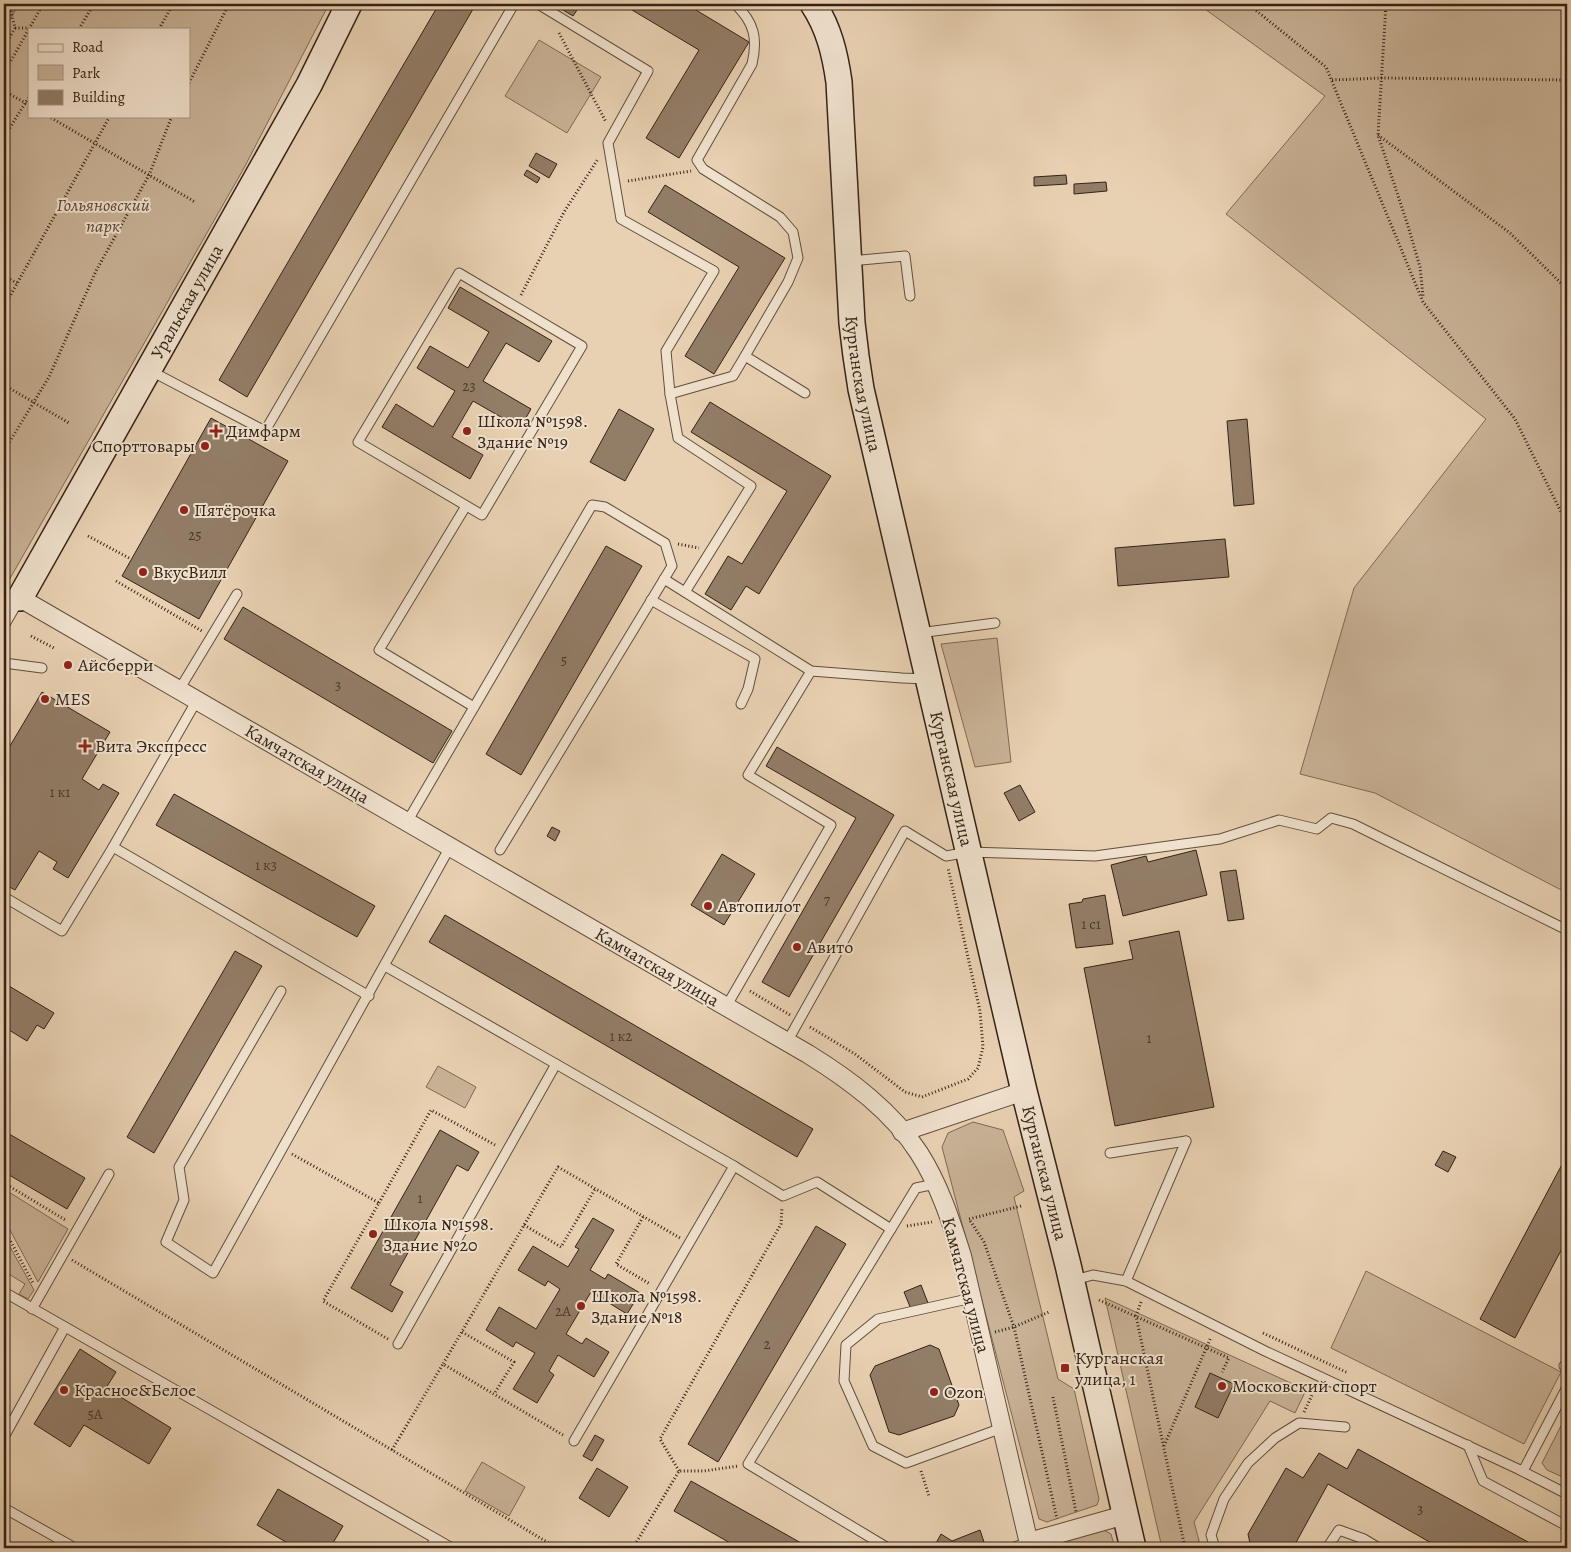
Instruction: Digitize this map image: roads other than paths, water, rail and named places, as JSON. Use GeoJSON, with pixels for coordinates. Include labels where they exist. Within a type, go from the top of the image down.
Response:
{"type":"FeatureCollection","features":[{"type":"Feature","properties":{"kind":"street","name":"Уральская улица"},"geometry":{"type":"LineString","coordinates":[[20,598],[309,85],[349,4]]}},
{"type":"Feature","properties":{"kind":"street","name":"Курганская улица"},"geometry":{"type":"LineString","coordinates":[[814,4],[828,35],[835,58],[839,82],[852,323],[856,356],[929,679],[957,854],[1024,1091],[1071,1281],[1133,1548]]}},
{"type":"Feature","properties":{"kind":"street","name":"Камчатская улица"},"geometry":{"type":"LineString","coordinates":[[20,598],[786,1042],[861,1090],[902,1132],[919,1153],[951,1221],[962,1256],[1030,1545]]}},
{"type":"Feature","properties":{"kind":"street"},"geometry":{"type":"LineString","coordinates":[[902,1132],[1024,1091]]}},
{"type":"Feature","properties":{"kind":"street"},"geometry":{"type":"LineString","coordinates":[[1030,1545],[1060,1533],[1125,1515]]}},
{"type":"Feature","properties":{"kind":"lane"},"geometry":{"type":"LineString","coordinates":[[148,370],[265,431],[514,4]]}},
{"type":"Feature","properties":{"kind":"lane"},"geometry":{"type":"LineString","coordinates":[[670,394],[733,376],[788,282],[798,258],[793,232],[780,217],[703,169],[697,160],[752,64],[755,51],[753,32],[748,16],[735,4]]}},
{"type":"Feature","properties":{"kind":"lane"},"geometry":{"type":"LineString","coordinates":[[542,6],[648,71],[608,143],[621,220],[714,271],[666,351],[670,394],[678,438],[751,486],[685,592]]}},
{"type":"Feature","properties":{"kind":"lane"},"geometry":{"type":"LineString","coordinates":[[849,262],[905,256],[910,296]]}},
{"type":"Feature","properties":{"kind":"lane"},"geometry":{"type":"LineString","coordinates":[[459,273],[582,346],[482,515],[466,506],[358,442],[459,273]]}},
{"type":"Feature","properties":{"kind":"lane"},"geometry":{"type":"LineString","coordinates":[[745,356],[805,393]]}},
{"type":"Feature","properties":{"kind":"lane"},"geometry":{"type":"LineString","coordinates":[[407,822],[592,505],[605,507],[665,543],[672,566],[500,850]]}},
{"type":"Feature","properties":{"kind":"lane"},"geometry":{"type":"LineString","coordinates":[[466,506],[379,650],[474,707]]}},
{"type":"Feature","properties":{"kind":"lane"},"geometry":{"type":"LineString","coordinates":[[664,579],[811,670],[929,679]]}},
{"type":"Feature","properties":{"kind":"lane"},"geometry":{"type":"LineString","coordinates":[[180,690],[237,594]]}},
{"type":"Feature","properties":{"kind":"lane"},"geometry":{"type":"LineString","coordinates":[[4,626],[20,598]]}},
{"type":"Feature","properties":{"kind":"lane"},"geometry":{"type":"LineString","coordinates":[[651,600],[755,659],[748,689],[741,704]]}},
{"type":"Feature","properties":{"kind":"lane"},"geometry":{"type":"LineString","coordinates":[[918,633],[995,622]]}},
{"type":"Feature","properties":{"kind":"lane"},"geometry":{"type":"LineString","coordinates":[[4,663],[42,668]]}},
{"type":"Feature","properties":{"kind":"lane"},"geometry":{"type":"LineString","coordinates":[[726,1007],[831,825],[748,775],[811,670]]}},
{"type":"Feature","properties":{"kind":"lane"},"geometry":{"type":"LineString","coordinates":[[4,897],[62,931],[113,847],[197,700]]}},
{"type":"Feature","properties":{"kind":"lane"},"geometry":{"type":"LineString","coordinates":[[786,1042],[905,831],[957,854],[1095,856],[1220,839],[1279,820],[1317,829],[1332,818],[1353,824],[1567,930]]}},
{"type":"Feature","properties":{"kind":"lane"},"geometry":{"type":"LineString","coordinates":[[113,847],[369,996]]}},
{"type":"Feature","properties":{"kind":"lane"},"geometry":{"type":"LineString","coordinates":[[281,991],[179,1167],[184,1200],[166,1242],[213,1273],[369,996],[450,847]]}},
{"type":"Feature","properties":{"kind":"lane"},"geometry":{"type":"LineString","coordinates":[[385,966],[734,1166],[782,1196],[818,1182],[891,1229]]}},
{"type":"Feature","properties":{"kind":"lane"},"geometry":{"type":"LineString","coordinates":[[398,1344],[556,1064]]}},
{"type":"Feature","properties":{"kind":"lane"},"geometry":{"type":"LineString","coordinates":[[1110,1153],[1186,1141],[1126,1281]]}},
{"type":"Feature","properties":{"kind":"lane"},"geometry":{"type":"LineString","coordinates":[[574,1441],[734,1166]]}},
{"type":"Feature","properties":{"kind":"lane"},"geometry":{"type":"LineString","coordinates":[[32,1309],[110,1174]]}},
{"type":"Feature","properties":{"kind":"lane"},"geometry":{"type":"LineString","coordinates":[[888,1548],[748,1464],[916,1188],[935,1184]]}},
{"type":"Feature","properties":{"kind":"lane"},"geometry":{"type":"LineString","coordinates":[[1071,1281],[1093,1275],[1126,1281],[1215,1326],[1523,1471],[1567,1494]]}},
{"type":"Feature","properties":{"kind":"lane"},"geometry":{"type":"LineString","coordinates":[[4,1292],[452,1548]]}},
{"type":"Feature","properties":{"kind":"lane"},"geometry":{"type":"LineString","coordinates":[[972,1298],[878,1319],[846,1345],[844,1381],[873,1446],[906,1463],[1002,1428]]}},
{"type":"Feature","properties":{"kind":"lane"},"geometry":{"type":"LineString","coordinates":[[4,1437],[65,1327]]}},
{"type":"Feature","properties":{"kind":"lane"},"geometry":{"type":"LineString","coordinates":[[1523,1471],[1567,1387]]}},
{"type":"Feature","properties":{"kind":"lane"},"geometry":{"type":"LineString","coordinates":[[1215,1548],[1211,1535],[1224,1499],[1248,1463],[1275,1438],[1299,1423],[1345,1427]]}},
{"type":"Feature","properties":{"kind":"lane"},"geometry":{"type":"LineString","coordinates":[[1468,1446],[1483,1481],[1567,1526]]}},
{"type":"Feature","properties":{"kind":"lane"},"geometry":{"type":"LineString","coordinates":[[4,1508],[75,1548]]}},
{"type":"Feature","properties":{"kind":"lane"},"geometry":{"type":"LineString","coordinates":[[1327,1548],[1339,1530],[1364,1539],[1379,1548]]}},
{"type":"Feature","properties":{"kind":"lane"},"geometry":{"type":"LineString","coordinates":[[430,1548],[435,1539]]}},
{"type":"Feature","properties":{"kind":"lane"},"geometry":{"type":"LineString","coordinates":[[1012,1548],[1030,1545]]}},
{"type":"Feature","properties":{"kind":"place","name":"Димфарм"},"geometry":{"type":"Point","coordinates":[216,431]}},
{"type":"Feature","properties":{"kind":"place","name":"Школа №1598. Здание №19"},"geometry":{"type":"Point","coordinates":[467,431]}},
{"type":"Feature","properties":{"kind":"place","name":"Спорттовары"},"geometry":{"type":"Point","coordinates":[205,446]}},
{"type":"Feature","properties":{"kind":"place","name":"Пятёрочка"},"geometry":{"type":"Point","coordinates":[184,510]}},
{"type":"Feature","properties":{"kind":"place","name":"ВкусВилл"},"geometry":{"type":"Point","coordinates":[143,572]}},
{"type":"Feature","properties":{"kind":"place","name":"Айсберри"},"geometry":{"type":"Point","coordinates":[68,665]}},
{"type":"Feature","properties":{"kind":"place","name":"MES"},"geometry":{"type":"Point","coordinates":[45,699]}},
{"type":"Feature","properties":{"kind":"place","name":"Вита Экспресс"},"geometry":{"type":"Point","coordinates":[85,746]}},
{"type":"Feature","properties":{"kind":"place","name":"Автопилот"},"geometry":{"type":"Point","coordinates":[708,906]}},
{"type":"Feature","properties":{"kind":"place","name":"Авито"},"geometry":{"type":"Point","coordinates":[797,947]}},
{"type":"Feature","properties":{"kind":"place","name":"Школа №1598. Здание №20"},"geometry":{"type":"Point","coordinates":[373,1234]}},
{"type":"Feature","properties":{"kind":"place","name":"Школа №1598. Здание №18"},"geometry":{"type":"Point","coordinates":[581,1306]}},
{"type":"Feature","properties":{"kind":"place","name":"Курганская улица, 1"},"geometry":{"type":"Point","coordinates":[1065,1368]}},
{"type":"Feature","properties":{"kind":"place","name":"Московский спорт"},"geometry":{"type":"Point","coordinates":[1222,1386]}},
{"type":"Feature","properties":{"kind":"place","name":"Красное&Белое"},"geometry":{"type":"Point","coordinates":[64,1390]}},
{"type":"Feature","properties":{"kind":"place","name":"Ozon"},"geometry":{"type":"Point","coordinates":[934,1392]}},
{"type":"Feature","properties":{"kind":"park label","name":"Гольяновcкий парк"},"geometry":{"type":"Point","coordinates":[103,215]}}]}
